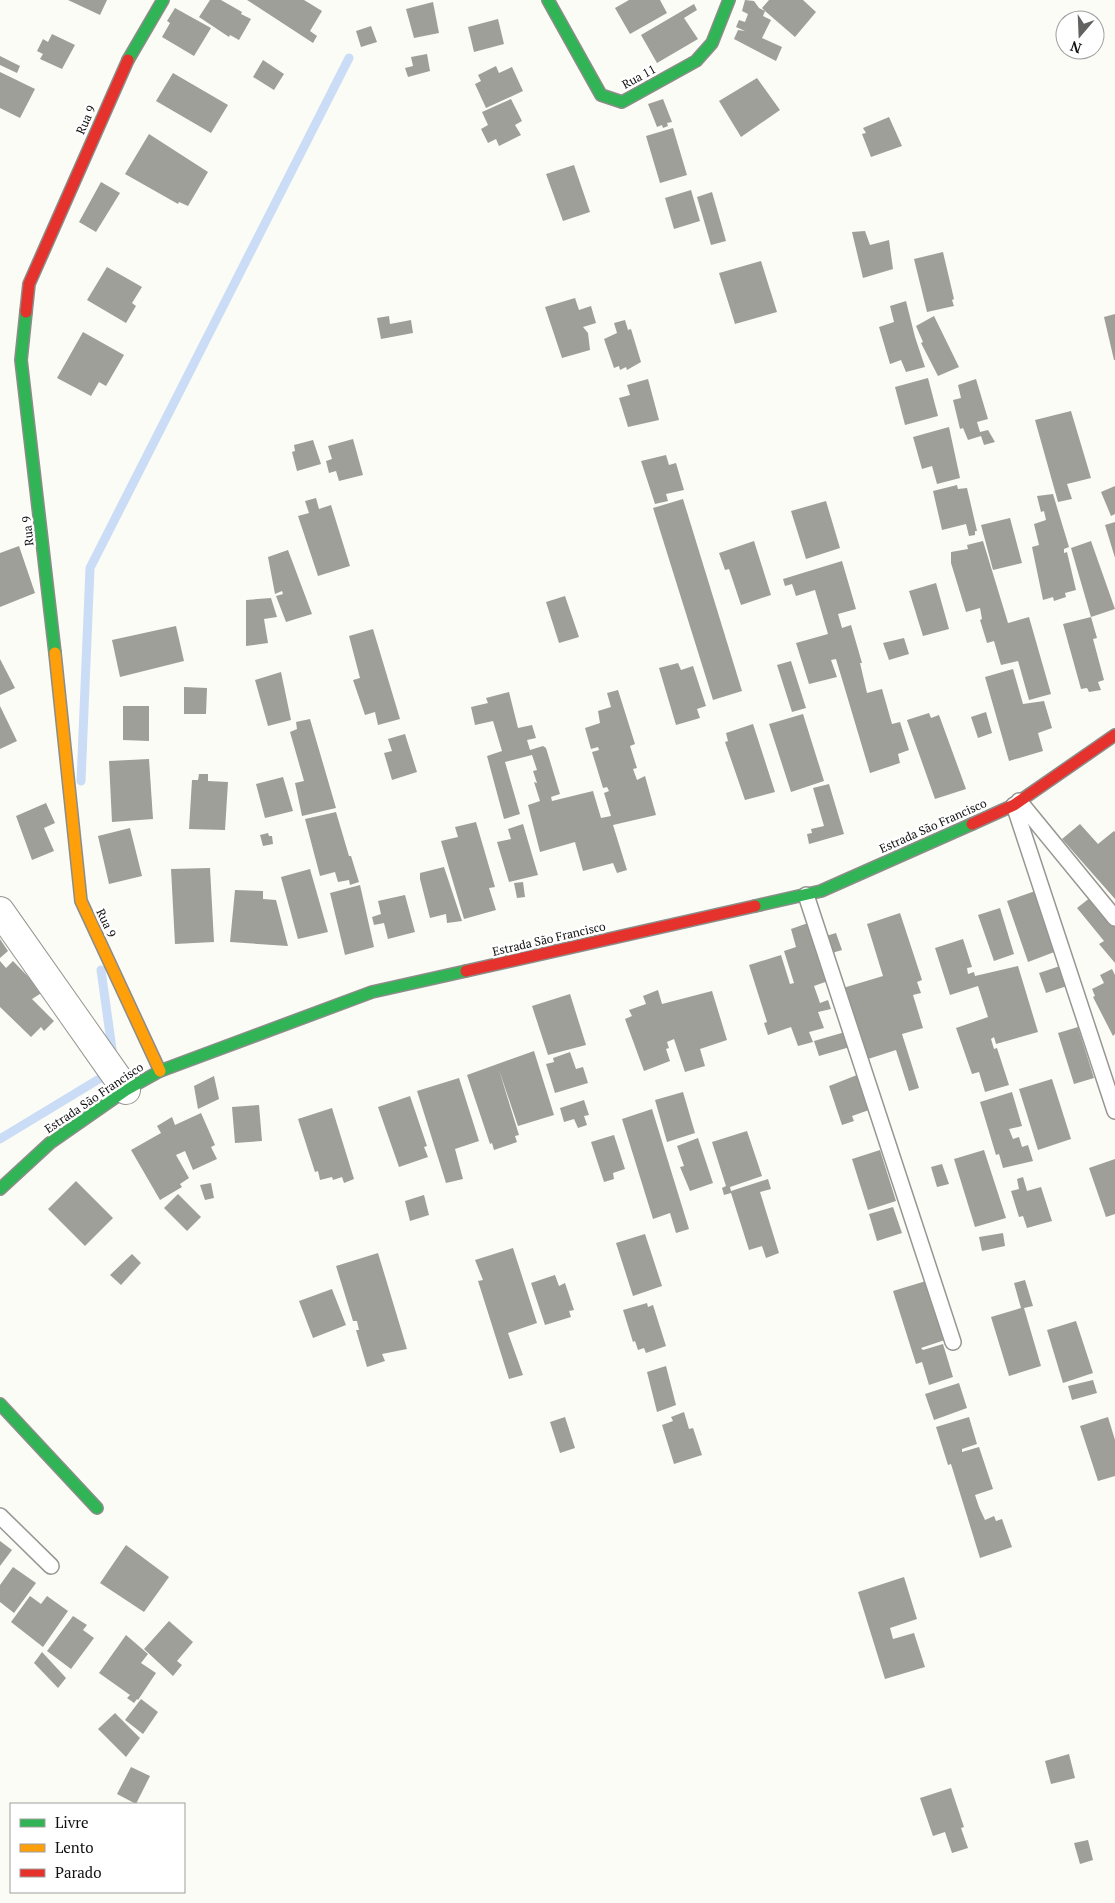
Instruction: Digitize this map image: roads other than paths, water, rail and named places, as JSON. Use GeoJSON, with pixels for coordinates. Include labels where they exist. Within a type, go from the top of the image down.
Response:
{"type":"FeatureCollection","features":[{"type":"Feature","properties":{"kind":"street","name":"Rua 9"},"geometry":{"type":"LineString","coordinates":[[160,1071],[81,901],[37,484],[21,360],[29,284],[127,61],[163,0]]}},
{"type":"Feature","properties":{"kind":"street","name":"Rua 11"},"geometry":{"type":"LineString","coordinates":[[548,0],[601,95],[622,102],[696,61],[712,43],[729,0]]}},
{"type":"Feature","properties":{"kind":"street","name":"Estrada São Francisco"},"geometry":{"type":"LineString","coordinates":[[0,1190],[50,1144],[117,1077],[160,1071],[372,992],[806,895],[1017,803],[1115,735]]}},
{"type":"Feature","properties":{"kind":"street"},"geometry":{"type":"LineString","coordinates":[[0,911],[117,1077]]}},
{"type":"Feature","properties":{"kind":"street"},"geometry":{"type":"LineString","coordinates":[[0,1404],[97,1508]]}},
{"type":"Feature","properties":{"kind":"lane"},"geometry":{"type":"LineString","coordinates":[[1017,803],[1115,918]]}},
{"type":"Feature","properties":{"kind":"lane"},"geometry":{"type":"LineString","coordinates":[[1017,803],[1115,1111]]}},
{"type":"Feature","properties":{"kind":"lane"},"geometry":{"type":"LineString","coordinates":[[806,895],[953,1342]]}},
{"type":"Feature","properties":{"kind":"lane"},"geometry":{"type":"LineString","coordinates":[[0,1516],[51,1566]]}},
{"type":"Feature","properties":{"kind":"waterway"},"geometry":{"type":"LineString","coordinates":[[81,781],[90,568],[349,58]]}},
{"type":"Feature","properties":{"kind":"waterway"},"geometry":{"type":"LineString","coordinates":[[101,970],[113,1056]]}},
{"type":"Feature","properties":{"kind":"waterway"},"geometry":{"type":"LineString","coordinates":[[0,1139],[109,1073]]}}]}
